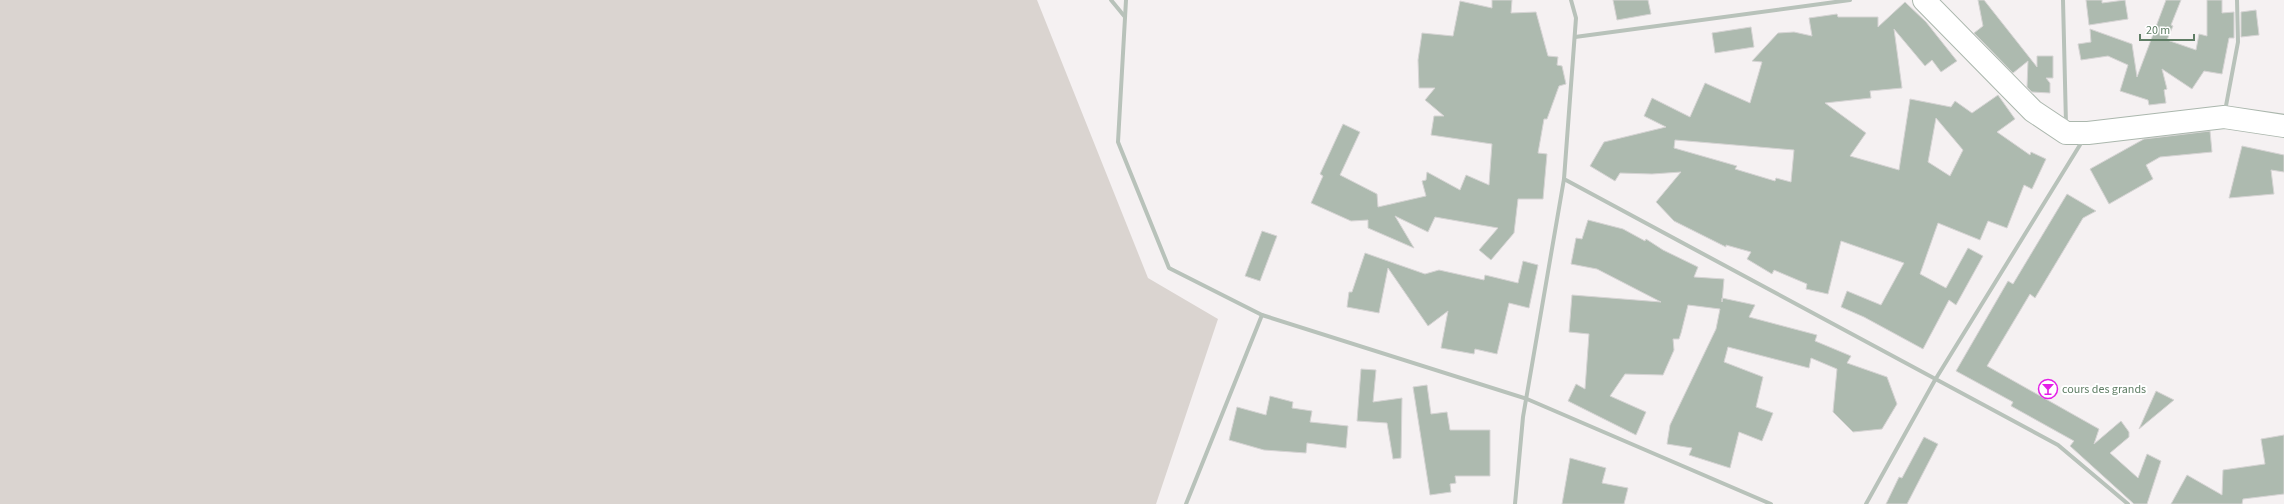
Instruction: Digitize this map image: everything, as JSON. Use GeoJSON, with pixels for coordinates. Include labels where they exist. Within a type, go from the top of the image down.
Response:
{"type":"FeatureCollection","features":[{"type":"Feature","properties":{"kind":"street"},"geometry":{"type":"LineString","coordinates":[[1111,0],[1125,17]]}},
{"type":"Feature","properties":{"kind":"street"},"geometry":{"type":"LineString","coordinates":[[1126,0],[1118,142],[1169,268],[1262,315],[1526,399],[1771,504]]}},
{"type":"Feature","properties":{"kind":"street"},"geometry":{"type":"LineString","coordinates":[[1515,504],[1526,399],[1564,178],[1576,18],[1571,0]]}},
{"type":"Feature","properties":{"kind":"street"},"geometry":{"type":"LineString","coordinates":[[1575,37],[1850,0]]}},
{"type":"Feature","properties":{"kind":"street"},"geometry":{"type":"LineString","coordinates":[[1924,0],[2033,111],[2066,133],[2088,133],[2224,118],[2284,126]]}},
{"type":"Feature","properties":{"kind":"street"},"geometry":{"type":"LineString","coordinates":[[2063,0],[2066,133]]}},
{"type":"Feature","properties":{"kind":"street"},"geometry":{"type":"LineString","coordinates":[[2224,118],[2238,42],[2237,0]]}},
{"type":"Feature","properties":{"kind":"street"},"geometry":{"type":"LineString","coordinates":[[1866,504],[1934,380],[2088,133]]}},
{"type":"Feature","properties":{"kind":"street"},"geometry":{"type":"LineString","coordinates":[[1564,178],[1934,380],[2058,445],[2128,504]]}},
{"type":"Feature","properties":{"kind":"street"},"geometry":{"type":"LineString","coordinates":[[1186,504],[1262,315]]}},
{"type":"Feature","properties":{"kind":"shaded area"},"geometry":{"type":"Polygon","coordinates":[[[0,0],[1037,0],[1148,278],[1218,319],[1156,504],[0,504],[0,0]]]}},
{"type":"Feature","properties":{"kind":"building"},"geometry":{"type":"Polygon","coordinates":[[[1492,0],[1512,0],[1511,13],[1536,12],[1548,56],[1558,57],[1557,65],[1562,66],[1566,84],[1559,86],[1547,119],[1544,119],[1538,153],[1547,154],[1543,199],[1518,199],[1514,233],[1491,260],[1479,250],[1498,228],[1435,217],[1428,232],[1395,216],[1414,248],[1368,228],[1368,220],[1351,221],[1311,203],[1323,176],[1320,174],[1343,124],[1360,132],[1340,175],[1377,194],[1378,207],[1426,196],[1422,181],[1426,180],[1427,172],[1460,190],[1466,175],[1489,185],[1492,144],[1431,135],[1434,116],[1444,116],[1425,100],[1435,88],[1419,88],[1418,60],[1422,33],[1453,36],[1460,1],[1492,8],[1492,0]]]}},
{"type":"Feature","properties":{"kind":"building"},"geometry":{"type":"Polygon","coordinates":[[[1613,0],[1648,0],[1651,14],[1617,20],[1613,0]]]}},
{"type":"Feature","properties":{"kind":"building"},"geometry":{"type":"Polygon","coordinates":[[[1978,0],[1984,0],[2037,67],[2037,56],[2053,56],[2053,78],[2046,78],[2050,83],[2050,93],[2032,92],[2027,87],[2028,61],[2013,73],[1974,33],[1983,26],[1978,0]]]}},
{"type":"Feature","properties":{"kind":"building"},"geometry":{"type":"Polygon","coordinates":[[[2086,0],[2102,0],[2102,3],[2125,0],[2128,19],[2089,25],[2086,0]]]}},
{"type":"Feature","properties":{"kind":"building"},"geometry":{"type":"Polygon","coordinates":[[[2166,0],[2181,0],[2167,40],[2196,50],[2199,34],[2207,36],[2207,0],[2222,0],[2222,13],[2234,12],[2234,38],[2229,38],[2222,74],[2204,71],[2192,89],[2162,69],[2167,89],[2164,90],[2166,103],[2149,105],[2148,100],[2120,91],[2128,65],[2108,56],[2081,60],[2078,44],[2091,42],[2090,29],[2132,44],[2137,77],[2166,0]]]}},
{"type":"Feature","properties":{"kind":"building"},"geometry":{"type":"Polygon","coordinates":[[[1905,2],[1926,22],[1957,61],[1941,72],[1932,60],[1925,66],[1894,29],[1902,88],[1870,91],[1871,98],[1825,103],[1866,133],[1850,156],[1899,170],[1910,99],[1951,107],[1955,101],[1972,113],[1998,95],[2015,119],[1997,132],[2030,155],[2031,152],[2046,159],[2032,189],[2024,185],[2007,228],[1988,221],[1980,240],[1938,223],[1920,274],[1946,288],[1968,248],[1983,256],[1956,305],[1949,300],[1923,349],[1864,317],[1841,307],[1847,291],[1881,305],[1904,263],[1841,241],[1828,294],[1806,289],[1807,284],[1774,270],[1772,274],[1747,259],[1751,252],[1726,245],[1726,247],[1674,221],[1656,202],[1681,172],[1652,174],[1620,173],[1615,181],[1590,166],[1604,142],[1666,127],[1644,116],[1652,98],[1690,117],[1705,83],[1750,103],[1762,62],[1752,61],[1778,33],[1794,32],[1812,36],[1809,18],[1837,14],[1838,17],[1878,17],[1878,27],[1905,2]],[[1936,118],[1928,162],[1950,176],[1963,150],[1936,118]],[[1675,140],[1674,148],[1737,166],[1735,169],[1775,181],[1776,178],[1791,182],[1794,150],[1675,140]]]}},
{"type":"Feature","properties":{"kind":"building"},"geometry":{"type":"Polygon","coordinates":[[[2256,10],[2259,35],[2241,37],[2241,12],[2256,10]]]}},
{"type":"Feature","properties":{"kind":"building"},"geometry":{"type":"Polygon","coordinates":[[[1751,27],[1754,47],[1715,53],[1712,33],[1751,27]]]}},
{"type":"Feature","properties":{"kind":"building"},"geometry":{"type":"Polygon","coordinates":[[[2210,131],[2212,152],[2160,157],[2146,165],[2153,179],[2109,204],[2090,169],[2144,139],[2210,131]]]}},
{"type":"Feature","properties":{"kind":"building"},"geometry":{"type":"Polygon","coordinates":[[[2242,146],[2284,155],[2284,172],[2271,170],[2274,194],[2229,198],[2242,146]]]}},
{"type":"Feature","properties":{"kind":"building"},"geometry":{"type":"Polygon","coordinates":[[[2067,194],[2096,211],[2083,218],[2035,298],[2030,294],[1987,366],[2099,429],[2094,444],[2121,421],[2129,432],[2129,437],[2110,453],[2138,478],[2147,454],[2161,461],[2147,504],[2134,504],[2070,446],[2074,441],[2011,406],[2013,402],[1956,371],[2008,281],[2013,284],[2067,194]]]}},
{"type":"Feature","properties":{"kind":"building"},"geometry":{"type":"Polygon","coordinates":[[[1588,220],[1623,229],[1645,241],[1646,239],[1663,250],[1698,267],[1694,277],[1724,279],[1722,298],[1755,305],[1749,317],[1817,335],[1815,341],[1851,356],[1847,363],[1887,377],[1897,404],[1882,429],[1853,432],[1833,412],[1837,369],[1811,358],[1809,368],[1728,347],[1724,362],[1763,377],[1756,407],[1773,413],[1762,441],[1739,432],[1730,468],[1689,455],[1692,448],[1667,444],[1670,425],[1716,329],[1720,309],[1688,305],[1679,339],[1673,339],[1674,350],[1663,375],[1625,374],[1610,396],[1646,412],[1636,435],[1568,401],[1576,384],[1585,389],[1589,334],[1569,332],[1572,295],[1661,302],[1597,269],[1571,264],[1576,238],[1582,239],[1588,220]]]}},
{"type":"Feature","properties":{"kind":"building"},"geometry":{"type":"Polygon","coordinates":[[[1262,231],[1277,236],[1260,281],[1245,276],[1262,231]]]}},
{"type":"Feature","properties":{"kind":"building"},"geometry":{"type":"Polygon","coordinates":[[[1365,253],[1425,274],[1439,270],[1484,280],[1485,275],[1518,283],[1523,261],[1538,265],[1529,308],[1509,303],[1497,354],[1475,349],[1474,354],[1441,348],[1448,311],[1428,326],[1388,268],[1379,313],[1347,307],[1349,292],[1352,292],[1365,253]]]}},
{"type":"Feature","properties":{"kind":"building"},"geometry":{"type":"Polygon","coordinates":[[[1361,369],[1376,370],[1373,402],[1402,398],[1401,458],[1393,459],[1387,423],[1357,421],[1361,369]]]}},
{"type":"Feature","properties":{"kind":"building"},"geometry":{"type":"Polygon","coordinates":[[[1427,385],[1431,414],[1447,412],[1450,430],[1490,430],[1490,476],[1455,476],[1456,483],[1450,484],[1451,492],[1430,495],[1413,387],[1427,385]]]}},
{"type":"Feature","properties":{"kind":"building"},"geometry":{"type":"Polygon","coordinates":[[[2156,391],[2174,400],[2139,429],[2156,391]]]}},
{"type":"Feature","properties":{"kind":"building"},"geometry":{"type":"Polygon","coordinates":[[[1270,396],[1293,402],[1292,408],[1312,411],[1310,422],[1348,426],[1346,448],[1307,443],[1306,453],[1264,450],[1229,440],[1237,407],[1266,415],[1270,396]]]}},
{"type":"Feature","properties":{"kind":"building"},"geometry":{"type":"Polygon","coordinates":[[[2284,435],[2284,494],[2243,499],[2242,504],[2171,504],[2187,475],[2222,495],[2223,470],[2265,464],[2261,439],[2284,435]]]}},
{"type":"Feature","properties":{"kind":"building"},"geometry":{"type":"Polygon","coordinates":[[[1924,437],[1938,444],[1907,504],[1886,504],[1899,477],[1902,478],[1924,437]]]}},
{"type":"Feature","properties":{"kind":"building"},"geometry":{"type":"Polygon","coordinates":[[[1570,458],[1606,468],[1602,483],[1628,488],[1624,504],[1562,504],[1570,458]]]}},
{"type":"Feature","properties":{"kind":"place","name":"cours des grands"},"geometry":{"type":"Point","coordinates":[2048,389]}}]}
